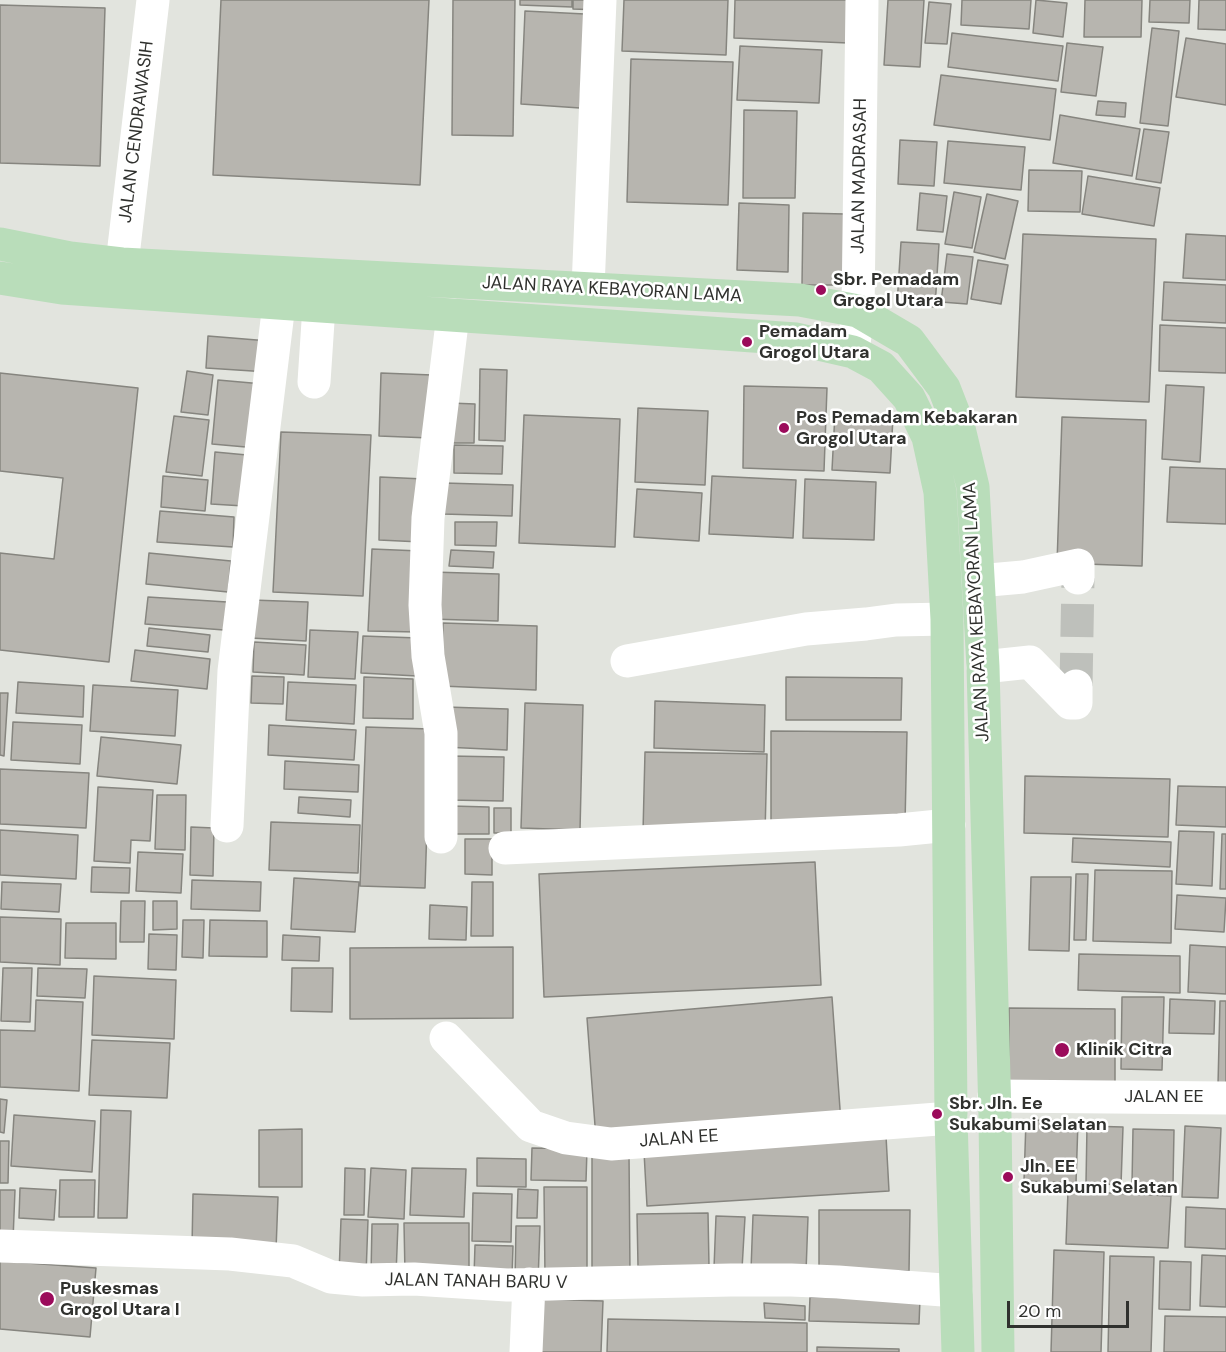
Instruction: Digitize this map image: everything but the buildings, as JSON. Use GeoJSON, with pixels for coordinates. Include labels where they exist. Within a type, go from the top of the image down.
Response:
{"type":"FeatureCollection","features":[{"type":"Feature","properties":{"kind":"main road","name":"JALAN RAYA KEBAYORAN LAMA"},"geometry":{"type":"LineString","coordinates":[[0,244],[66,273],[281,288],[321,274],[800,300],[858,311],[909,341],[944,388],[958,424],[973,487],[983,667],[995,1106],[998,1352]]}},
{"type":"Feature","properties":{"kind":"main road","name":"JALAN RAYA KEBAYORAN LAMA"},"geometry":{"type":"LineString","coordinates":[[0,278],[66,273],[122,264],[281,288],[318,307],[796,339],[853,352],[881,367],[909,398],[928,437],[940,492],[947,619],[951,1108],[958,1352]]}},
{"type":"Feature","properties":{"kind":"main road"},"geometry":{"type":"LineString","coordinates":[[951,1108],[995,1106]]}},
{"type":"Feature","properties":{"kind":"street","name":"JALAN CENDRAWASIH"},"geometry":{"type":"LineString","coordinates":[[122,264],[153,0]]}},
{"type":"Feature","properties":{"kind":"street"},"geometry":{"type":"LineString","coordinates":[[588,288],[600,0]]}},
{"type":"Feature","properties":{"kind":"street","name":"JALAN MADRASAH"},"geometry":{"type":"LineString","coordinates":[[853,352],[858,311],[862,0]]}},
{"type":"Feature","properties":{"kind":"street"},"geometry":{"type":"LineString","coordinates":[[314,382],[321,274]]}},
{"type":"Feature","properties":{"kind":"street"},"geometry":{"type":"LineString","coordinates":[[227,826],[234,671],[281,288]]}},
{"type":"Feature","properties":{"kind":"street"},"geometry":{"type":"LineString","coordinates":[[441,837],[441,733],[428,656],[424,605],[428,518],[453,315]]}},
{"type":"Feature","properties":{"kind":"street"},"geometry":{"type":"LineString","coordinates":[[978,581],[1023,577],[1078,566],[1078,578]]}},
{"type":"Feature","properties":{"kind":"street"},"geometry":{"type":"LineString","coordinates":[[627,661],[806,629],[896,620],[947,619]]}},
{"type":"Feature","properties":{"kind":"street"},"geometry":{"type":"LineString","coordinates":[[983,667],[1030,663],[1070,703],[1076,703],[1077,686]]}},
{"type":"Feature","properties":{"kind":"street"},"geometry":{"type":"LineString","coordinates":[[505,848],[887,831],[949,825]]}},
{"type":"Feature","properties":{"kind":"street","name":"JALAN EE"},"geometry":{"type":"LineString","coordinates":[[446,1038],[531,1126],[566,1138],[611,1144],[951,1108]]}},
{"type":"Feature","properties":{"kind":"street","name":"JALAN EE"},"geometry":{"type":"LineString","coordinates":[[995,1106],[1226,1098]]}},
{"type":"Feature","properties":{"kind":"street","name":"JALAN TANAH BARU V"},"geometry":{"type":"LineString","coordinates":[[0,1246],[230,1254],[293,1261],[331,1276],[363,1280],[414,1279],[507,1285],[791,1280],[838,1281],[956,1291]]}},
{"type":"Feature","properties":{"kind":"street"},"geometry":{"type":"LineString","coordinates":[[526,1352],[529,1284]]}},
{"type":"Feature","properties":{"kind":"tunnel"},"geometry":{"type":"LineString","coordinates":[[1076,686],[1078,578]]}},
{"type":"Feature","properties":{"kind":"place","name":"Sbr. Pemadam Grogol Utara"},"geometry":{"type":"Point","coordinates":[821,290]}},
{"type":"Feature","properties":{"kind":"place","name":"Pemadam Grogol Utara"},"geometry":{"type":"Point","coordinates":[747,342]}},
{"type":"Feature","properties":{"kind":"place","name":"Pos Pemadam Kebakaran Grogol Utara"},"geometry":{"type":"Point","coordinates":[784,428]}},
{"type":"Feature","properties":{"kind":"place","name":"Klinik Citra"},"geometry":{"type":"Point","coordinates":[1062,1050]}},
{"type":"Feature","properties":{"kind":"place","name":"Sbr. Jln. Ee Sukabumi Selatan"},"geometry":{"type":"Point","coordinates":[937,1114]}},
{"type":"Feature","properties":{"kind":"place","name":"Jln. EE Sukabumi Selatan"},"geometry":{"type":"Point","coordinates":[1008,1177]}},
{"type":"Feature","properties":{"kind":"place","name":"Puskesmas Grogol Utara I"},"geometry":{"type":"Point","coordinates":[47,1299]}}]}
